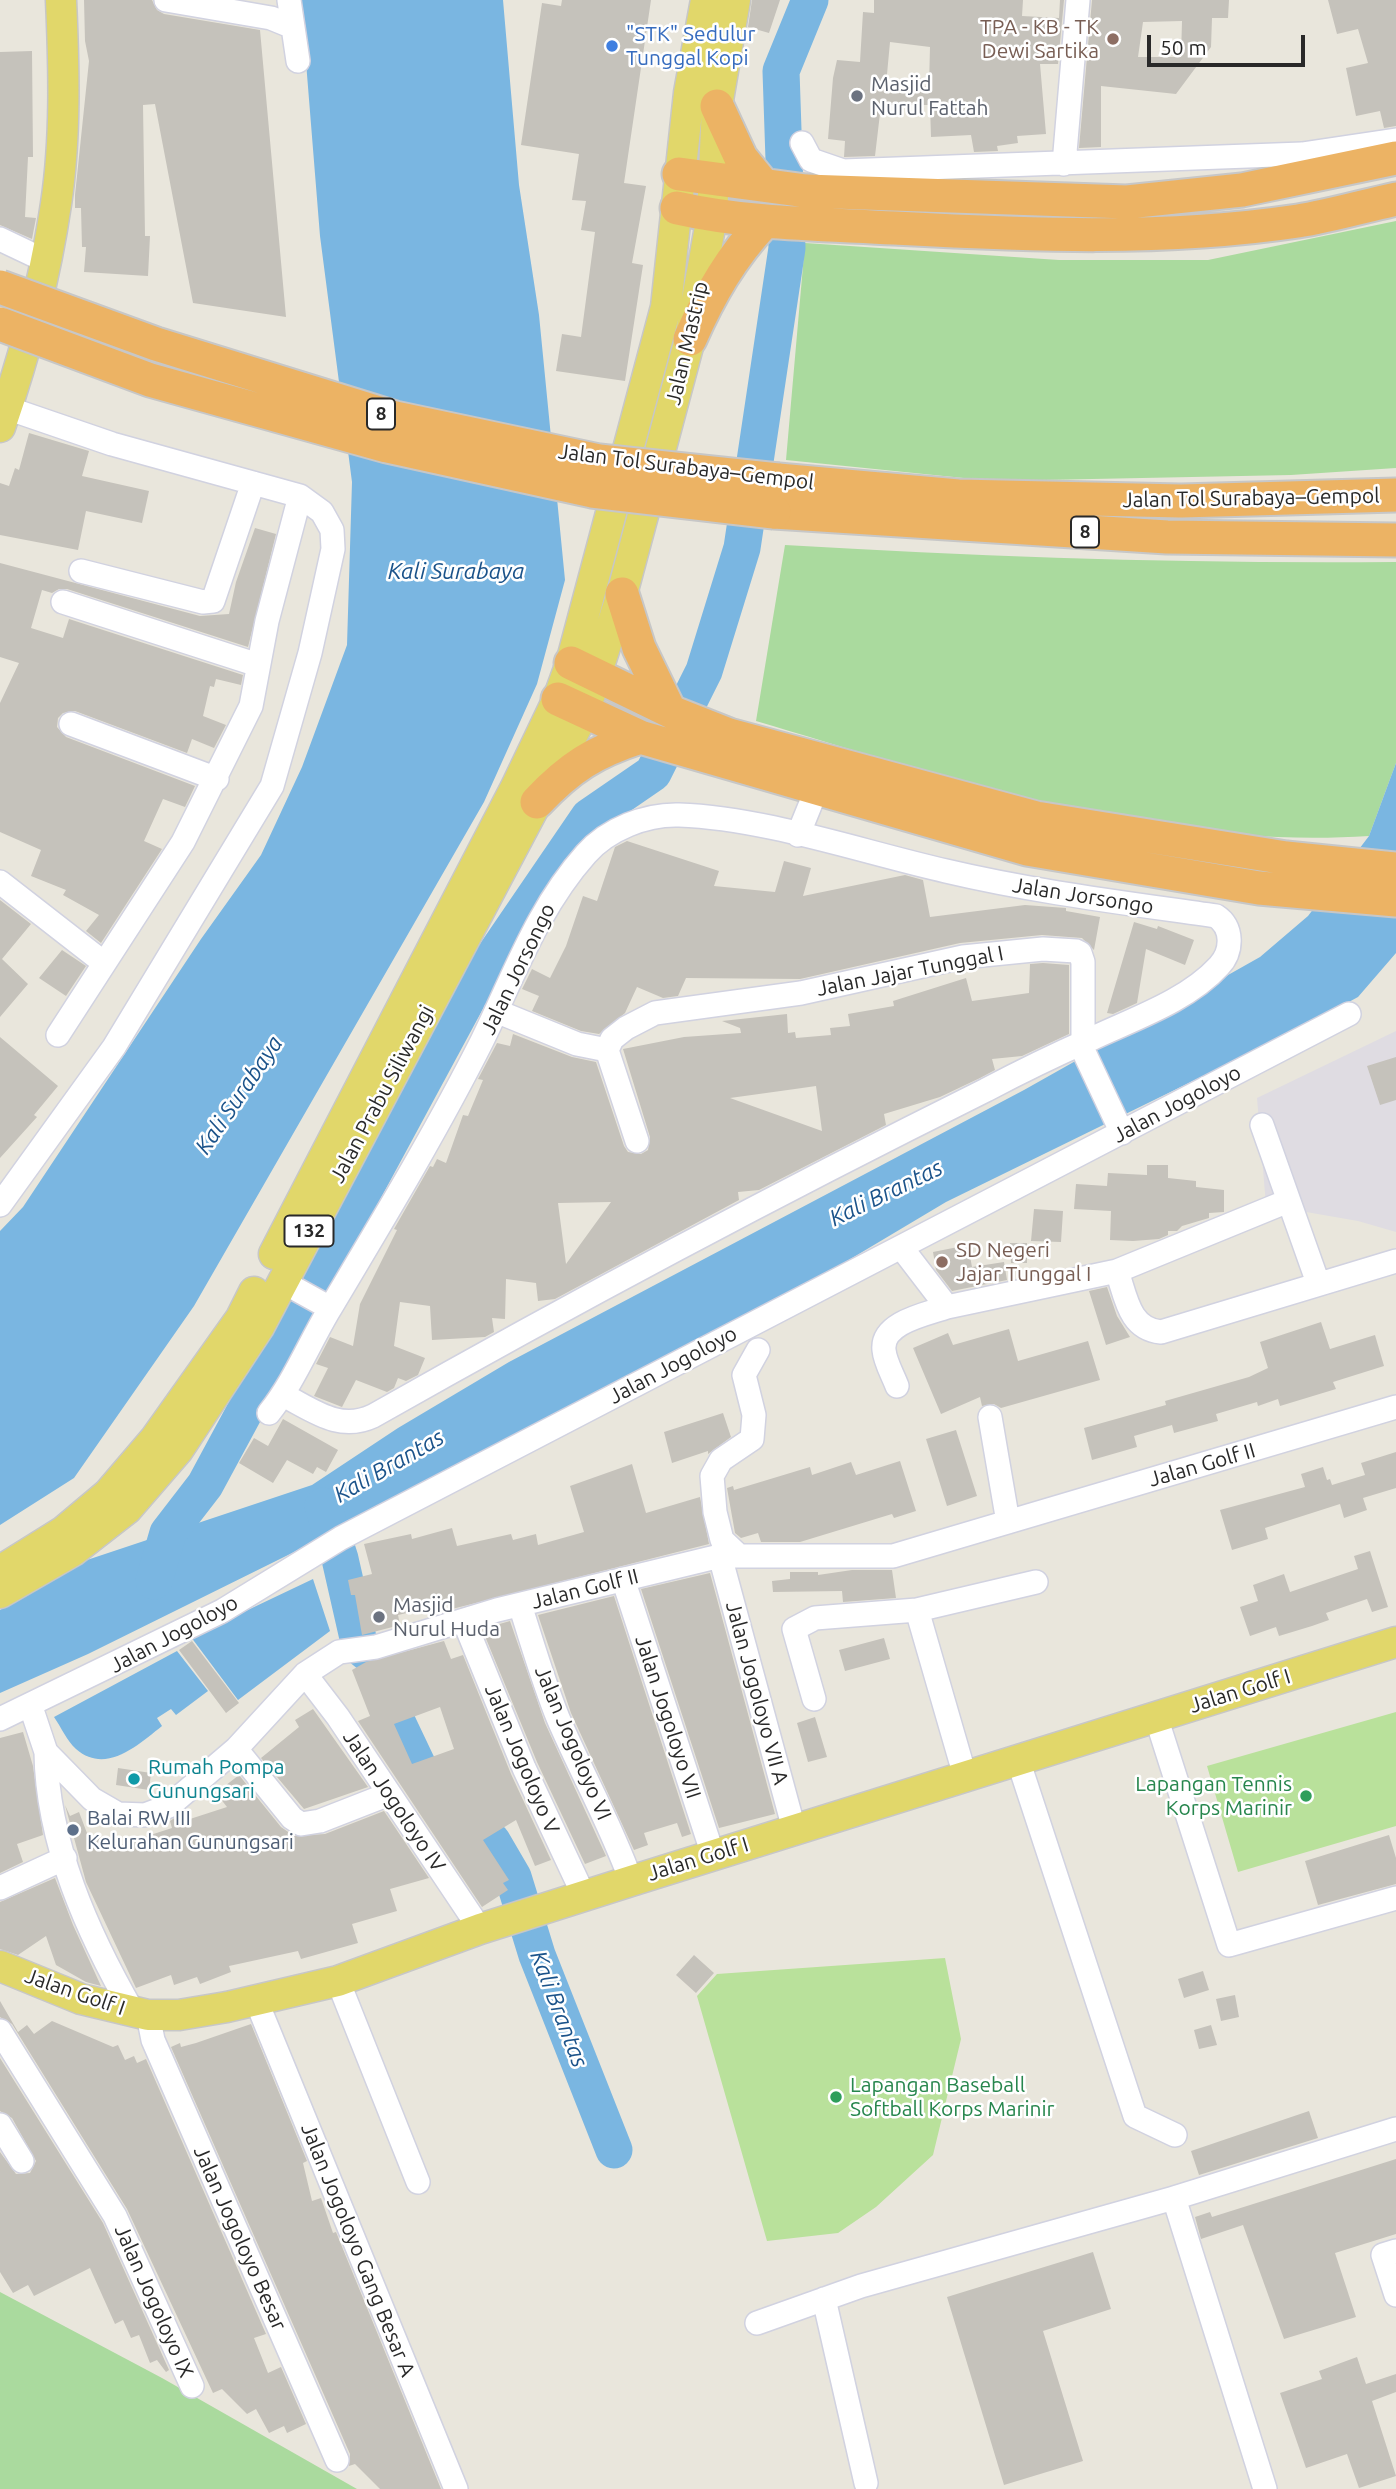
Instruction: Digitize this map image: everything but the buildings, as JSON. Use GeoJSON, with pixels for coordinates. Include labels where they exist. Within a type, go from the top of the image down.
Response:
{"type":"FeatureCollection","features":[{"type":"Feature","properties":{"kind":"highway"},"geometry":{"type":"LineString","coordinates":[[717,106],[741,158],[768,186],[788,214]]}},
{"type":"Feature","properties":{"kind":"highway"},"geometry":{"type":"LineString","coordinates":[[690,339],[720,275],[741,246],[788,214],[978,182],[1127,202],[1242,190],[1396,158]]}},
{"type":"Feature","properties":{"kind":"highway"},"geometry":{"type":"LineString","coordinates":[[679,174],[768,186]]}},
{"type":"Feature","properties":{"kind":"highway"},"geometry":{"type":"LineString","coordinates":[[975,232],[978,182]]}},
{"type":"Feature","properties":{"kind":"highway"},"geometry":{"type":"LineString","coordinates":[[677,208],[712,216],[788,214],[975,232],[1175,233],[1299,221],[1396,198]]}},
{"type":"Feature","properties":{"kind":"highway","name":"Jalan Tol Surabaya–Gempol"},"geometry":{"type":"LineString","coordinates":[[0,287],[156,344],[395,418],[776,496],[1167,537],[1396,540]]}},
{"type":"Feature","properties":{"kind":"highway","name":"Jalan Tol Surabaya–Gempol"},"geometry":{"type":"LineString","coordinates":[[0,324],[150,380],[387,446],[592,491],[1181,501],[1396,495]]}},
{"type":"Feature","properties":{"kind":"highway"},"geometry":{"type":"LineString","coordinates":[[622,594],[639,648],[673,712]]}},
{"type":"Feature","properties":{"kind":"highway"},"geometry":{"type":"LineString","coordinates":[[584,670],[673,712],[720,747]]}},
{"type":"Feature","properties":{"kind":"highway"},"geometry":{"type":"LineString","coordinates":[[571,706],[646,739],[720,747],[823,774],[1036,818],[1286,858],[1396,869]]}},
{"type":"Feature","properties":{"kind":"highway"},"geometry":{"type":"LineString","coordinates":[[537,802],[576,765],[592,755],[646,739]]}},
{"type":"Feature","properties":{"kind":"highway"},"geometry":{"type":"LineString","coordinates":[[823,774],[1027,849],[1259,888],[1396,900]]}},
{"type":"Feature","properties":{"kind":"main road"},"geometry":{"type":"LineString","coordinates":[[3,418],[46,261],[57,201],[61,115],[61,0]]}},
{"type":"Feature","properties":{"kind":"main road","name":"Jalan Mastrip"},"geometry":{"type":"LineString","coordinates":[[584,670],[614,496],[655,358],[666,307],[689,93],[706,0]]}},
{"type":"Feature","properties":{"kind":"main road","name":"Jalan Mastrip"},"geometry":{"type":"LineString","coordinates":[[584,670],[622,594],[690,339],[712,216],[717,106],[735,0]]}},
{"type":"Feature","properties":{"kind":"main road"},"geometry":{"type":"LineString","coordinates":[[571,706],[584,670]]}},
{"type":"Feature","properties":{"kind":"main road","name":"Jalan Prabu Siliwangi"},"geometry":{"type":"LineString","coordinates":[[0,1593],[73,1552],[127,1509],[156,1478],[259,1327],[285,1283],[537,802],[571,706]]}},
{"type":"Feature","properties":{"kind":"main road","name":"Jalan Prabu Siliwangi"},"geometry":{"type":"LineString","coordinates":[[0,1571],[64,1531],[108,1494],[155,1439],[241,1318],[516,787],[571,706]]}},
{"type":"Feature","properties":{"kind":"main road","name":"Jalan Golf I"},"geometry":{"type":"LineString","coordinates":[[0,1966],[81,1998],[140,2013],[179,2015],[258,2005],[338,1981],[480,1929],[1396,1642]]}},
{"type":"Feature","properties":{"kind":"street"},"geometry":{"type":"LineString","coordinates":[[166,0],[271,18],[293,27]]}},
{"type":"Feature","properties":{"kind":"street"},"geometry":{"type":"LineString","coordinates":[[289,0],[298,61]]}},
{"type":"Feature","properties":{"kind":"street"},"geometry":{"type":"LineString","coordinates":[[1064,164],[1078,0]]}},
{"type":"Feature","properties":{"kind":"street"},"geometry":{"type":"LineString","coordinates":[[802,143],[811,160],[820,166],[843,171],[978,182],[1064,164],[1302,154],[1396,140]]}},
{"type":"Feature","properties":{"kind":"street"},"geometry":{"type":"LineString","coordinates":[[0,239],[46,261]]}},
{"type":"Feature","properties":{"kind":"street"},"geometry":{"type":"LineString","coordinates":[[0,1205],[114,1047],[272,786],[310,653],[333,549],[332,530],[322,512],[300,496],[112,444],[3,418]]}},
{"type":"Feature","properties":{"kind":"street"},"geometry":{"type":"LineString","coordinates":[[81,571],[203,602],[213,601],[254,484]]}},
{"type":"Feature","properties":{"kind":"street"},"geometry":{"type":"LineString","coordinates":[[58,1035],[183,842],[217,779],[251,706],[258,665],[300,496]]}},
{"type":"Feature","properties":{"kind":"street"},"geometry":{"type":"LineString","coordinates":[[63,602],[258,665]]}},
{"type":"Feature","properties":{"kind":"street"},"geometry":{"type":"LineString","coordinates":[[71,723],[217,779]]}},
{"type":"Feature","properties":{"kind":"street"},"geometry":{"type":"LineString","coordinates":[[797,835],[823,774]]}},
{"type":"Feature","properties":{"kind":"street","name":"Jalan Jorsongo"},"geometry":{"type":"LineString","coordinates":[[269,1413],[283,1395],[328,1307],[422,1150],[496,1011],[541,913],[586,854],[615,831],[647,819],[677,814],[743,822],[1039,891],[1216,916],[1224,921],[1228,929],[1229,951],[1220,965],[1201,982],[1083,1046]]}},
{"type":"Feature","properties":{"kind":"street"},"geometry":{"type":"LineString","coordinates":[[0,882],[104,963]]}},
{"type":"Feature","properties":{"kind":"street","name":"Jalan Jajar Tunggal I"},"geometry":{"type":"LineString","coordinates":[[607,1049],[612,1039],[626,1028],[655,1013],[801,993],[963,957],[1043,949],[1076,951],[1083,957],[1083,1046],[1120,1128]]}},
{"type":"Feature","properties":{"kind":"street"},"geometry":{"type":"LineString","coordinates":[[496,1011],[577,1044],[607,1049],[637,1141]]}},
{"type":"Feature","properties":{"kind":"street","name":"Jalan Jogoloyo"},"geometry":{"type":"LineString","coordinates":[[1,1716],[31,1707],[222,1611],[332,1542],[901,1247],[1120,1128],[1349,1014]]}},
{"type":"Feature","properties":{"kind":"street"},"geometry":{"type":"LineString","coordinates":[[283,1395],[334,1422],[360,1423],[496,1346],[984,1090],[1083,1046]]}},
{"type":"Feature","properties":{"kind":"street"},"geometry":{"type":"LineString","coordinates":[[1262,1125],[1318,1283]]}},
{"type":"Feature","properties":{"kind":"street"},"geometry":{"type":"LineString","coordinates":[[897,1386],[884,1352],[884,1341],[889,1332],[900,1325],[947,1307],[1117,1271],[1288,1201]]}},
{"type":"Feature","properties":{"kind":"street"},"geometry":{"type":"LineString","coordinates":[[901,1247],[947,1307]]}},
{"type":"Feature","properties":{"kind":"street"},"geometry":{"type":"LineString","coordinates":[[1117,1271],[1134,1319],[1146,1330],[1161,1332],[1396,1261]]}},
{"type":"Feature","properties":{"kind":"street"},"geometry":{"type":"LineString","coordinates":[[285,1283],[328,1307]]}},
{"type":"Feature","properties":{"kind":"street","name":"Jalan Jogoloyo VII A"},"geometry":{"type":"LineString","coordinates":[[758,1350],[744,1375],[754,1415],[752,1439],[721,1460],[712,1476],[715,1512],[729,1555],[794,1829]]}},
{"type":"Feature","properties":{"kind":"street","name":"Jalan Golf II"},"geometry":{"type":"LineString","coordinates":[[31,1707],[46,1752],[92,1799],[105,1809],[132,1817],[159,1812],[236,1749],[305,1674],[331,1655],[376,1647],[520,1605],[729,1555],[893,1556],[1396,1408]]}},
{"type":"Feature","properties":{"kind":"street"},"geometry":{"type":"LineString","coordinates":[[990,1417],[1008,1522]]}},
{"type":"Feature","properties":{"kind":"street","name":"Jalan Jogoloyo VII"},"geometry":{"type":"LineString","coordinates":[[623,1579],[713,1855]]}},
{"type":"Feature","properties":{"kind":"street"},"geometry":{"type":"LineString","coordinates":[[814,1699],[794,1629],[815,1618],[917,1610],[1036,1582]]}},
{"type":"Feature","properties":{"kind":"street","name":"Jalan Jogoloyo VI"},"geometry":{"type":"LineString","coordinates":[[520,1605],[556,1714],[597,1807],[619,1847],[631,1881]]}},
{"type":"Feature","properties":{"kind":"street"},"geometry":{"type":"LineString","coordinates":[[917,1610],[965,1776]]}},
{"type":"Feature","properties":{"kind":"street","name":"Jalan Jogoloyo V"},"geometry":{"type":"LineString","coordinates":[[464,1621],[524,1769],[584,1896]]}},
{"type":"Feature","properties":{"kind":"street","name":"Jalan Jogoloyo IV"},"geometry":{"type":"LineString","coordinates":[[305,1674],[480,1929]]}},
{"type":"Feature","properties":{"kind":"street"},"geometry":{"type":"LineString","coordinates":[[1156,1717],[1229,1945],[1396,1898]]}},
{"type":"Feature","properties":{"kind":"street"},"geometry":{"type":"LineString","coordinates":[[236,1749],[292,1818],[301,1824],[320,1821],[389,1794]]}},
{"type":"Feature","properties":{"kind":"street","name":"Jalan Jogoloyo Besar"},"geometry":{"type":"LineString","coordinates":[[46,1752],[48,1794],[65,1858],[106,1964],[140,2013],[153,2040],[337,2460]]}},
{"type":"Feature","properties":{"kind":"street"},"geometry":{"type":"LineString","coordinates":[[1018,1760],[1135,2116],[1175,2135]]}},
{"type":"Feature","properties":{"kind":"street"},"geometry":{"type":"LineString","coordinates":[[0,1888],[65,1858]]}},
{"type":"Feature","properties":{"kind":"street"},"geometry":{"type":"LineString","coordinates":[[338,1981],[418,2182]]}},
{"type":"Feature","properties":{"kind":"street","name":"Jalan Jogoloyo Gang Besar A"},"geometry":{"type":"LineString","coordinates":[[258,2005],[456,2489]]}},
{"type":"Feature","properties":{"kind":"street","name":"Jalan Jogoloyo IX"},"geometry":{"type":"LineString","coordinates":[[0,2031],[115,2216],[192,2386]]}},
{"type":"Feature","properties":{"kind":"street"},"geometry":{"type":"LineString","coordinates":[[0,2125],[22,2161]]}},
{"type":"Feature","properties":{"kind":"street"},"geometry":{"type":"LineString","coordinates":[[757,2323],[861,2286],[1174,2198],[1396,2129]]}},
{"type":"Feature","properties":{"kind":"street"},"geometry":{"type":"LineString","coordinates":[[1174,2198],[1265,2489]]}},
{"type":"Feature","properties":{"kind":"street"},"geometry":{"type":"LineString","coordinates":[[1396,2251],[1383,2255],[1396,2295]]}},
{"type":"Feature","properties":{"kind":"street"},"geometry":{"type":"LineString","coordinates":[[824,2299],[866,2483]]}},
{"type":"Feature","properties":{"kind":"shaded area"},"geometry":{"type":"Polygon","coordinates":[[[1396,1031],[1396,1232],[1358,1221],[1266,1205],[1257,1098],[1396,1031]]]}},
{"type":"Feature","properties":{"kind":"green space"},"geometry":{"type":"Polygon","coordinates":[[[1396,221],[1396,468],[1291,475],[993,481],[786,460],[805,243],[1059,260],[1208,260],[1396,221]]]}},
{"type":"Feature","properties":{"kind":"green space"},"geometry":{"type":"Polygon","coordinates":[[[785,545],[1090,559],[1396,562],[1396,763],[1369,836],[1290,837],[1212,832],[1135,821],[982,787],[756,721],[785,545]]]}},
{"type":"Feature","properties":{"kind":"green space","name":"Lapangan Tennis Korps Marinir"},"geometry":{"type":"Polygon","coordinates":[[[1396,1712],[1396,1826],[1238,1872],[1207,1766],[1396,1712]]]}},
{"type":"Feature","properties":{"kind":"green space","name":"Lapangan Baseball Softball Korps Marinir"},"geometry":{"type":"Polygon","coordinates":[[[945,1958],[961,2039],[933,2155],[876,2207],[838,2233],[767,2241],[697,1996],[717,1974],[945,1958]]]}},
{"type":"Feature","properties":{"kind":"green space"},"geometry":{"type":"Polygon","coordinates":[[[0,2292],[162,2378],[357,2489],[0,2489],[0,2292]]]}},
{"type":"Feature","properties":{"kind":"water","name":"Kali Surabaya"},"geometry":{"type":"Polygon","coordinates":[[[301,0],[503,0],[519,185],[539,315],[565,580],[537,684],[484,802],[194,1306],[74,1478],[0,1525],[0,1231],[23,1207],[201,939],[261,855],[302,767],[347,645],[352,482],[320,236],[301,0]]]}},
{"type":"Feature","properties":{"kind":"water"},"geometry":{"type":"Polygon","coordinates":[[[1396,763],[1396,953],[1358,997],[1299,1029],[946,1202],[775,1304],[472,1464],[88,1654],[0,1693],[0,1610],[75,1564],[312,1485],[398,1428],[509,1362],[1024,1090],[1260,957],[1308,916],[1369,836],[1396,763]]]}},
{"type":"Feature","properties":{"kind":"water"},"geometry":{"type":"Polygon","coordinates":[[[313,1579],[330,1631],[238,1700],[191,1637],[313,1579]]]}},
{"type":"Feature","properties":{"kind":"water"},"geometry":{"type":"Polygon","coordinates":[[[177,1651],[208,1691],[176,1715],[171,1709],[157,1718],[162,1726],[121,1754],[99,1759],[87,1756],[73,1746],[54,1717],[177,1651]]]}},
{"type":"Feature","properties":{"kind":"waterway"},"geometry":{"type":"LineString","coordinates":[[154,1581],[168,1533],[205,1485],[477,981],[589,817],[653,773],[704,671],[742,548],[787,248],[781,71],[810,0]]}},
{"type":"Feature","properties":{"kind":"waterway","name":"Kali Brantas"},"geometry":{"type":"LineString","coordinates":[[323,1506],[340,1559],[360,1647],[376,1660],[397,1722],[435,1802],[492,1841],[513,1877],[537,1955],[614,2150]]}},
{"type":"Feature","properties":{"kind":"place","name":"TPA - KB - TK Dewi Sartika"},"geometry":{"type":"Point","coordinates":[1113,39]}},
{"type":"Feature","properties":{"kind":"place","name":"\"STK\" Sedulur Tunggal Kopi"},"geometry":{"type":"Point","coordinates":[612,46]}},
{"type":"Feature","properties":{"kind":"place","name":"Masjid Nurul Fattah"},"geometry":{"type":"Point","coordinates":[857,96]}},
{"type":"Feature","properties":{"kind":"place","name":"SD Negeri Jajar Tunggal I"},"geometry":{"type":"Point","coordinates":[942,1262]}},
{"type":"Feature","properties":{"kind":"place","name":"Masjid Nurul Huda"},"geometry":{"type":"Point","coordinates":[379,1617]}},
{"type":"Feature","properties":{"kind":"place","name":"Rumah Pompa Gunungsari"},"geometry":{"type":"Point","coordinates":[134,1779]}},
{"type":"Feature","properties":{"kind":"place","name":"Lapangan Tennis Korps Marinir"},"geometry":{"type":"Point","coordinates":[1306,1796]}},
{"type":"Feature","properties":{"kind":"place","name":"Balai RW III Kelurahan Gunungsari"},"geometry":{"type":"Point","coordinates":[73,1830]}},
{"type":"Feature","properties":{"kind":"place","name":"Lapangan Baseball Softball Korps Marinir"},"geometry":{"type":"Point","coordinates":[836,2097]}}]}
